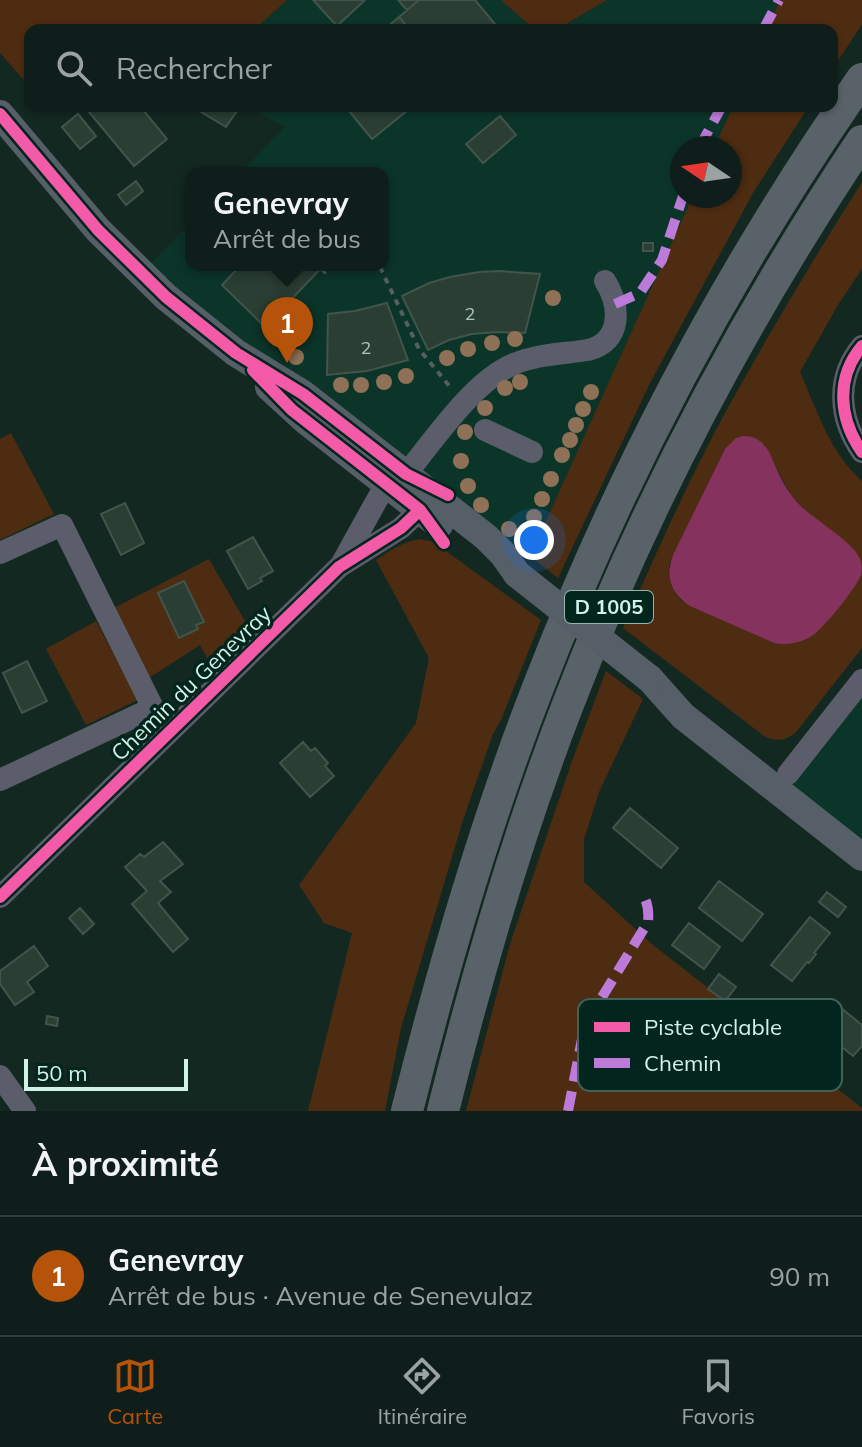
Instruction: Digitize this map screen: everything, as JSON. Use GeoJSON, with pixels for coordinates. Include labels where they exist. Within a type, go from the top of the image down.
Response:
{"type":"FeatureCollection","features":[{"type":"Feature","properties":{"kind":"highway","name":"D 1005"},"geometry":{"type":"LineString","coordinates":[[407,1111],[469,884],[506,772],[539,683],[590,563],[663,410],[739,270],[862,79]]}},
{"type":"Feature","properties":{"kind":"highway","name":"D 1005"},"geometry":{"type":"LineString","coordinates":[[443,1111],[469,1005],[508,875],[567,706],[618,586],[669,475],[727,364],[814,213],[862,141]]}},
{"type":"Feature","properties":{"kind":"main road"},"geometry":{"type":"LineString","coordinates":[[0,114],[112,246],[166,297],[236,353],[293,386],[426,503],[484,559],[517,574],[650,679],[702,707],[862,857]]}},
{"type":"Feature","properties":{"kind":"main road"},"geometry":{"type":"LineString","coordinates":[[782,782],[862,832]]}},
{"type":"Feature","properties":{"kind":"street","name":"Chemin du Genevray"},"geometry":{"type":"LineString","coordinates":[[339,567],[378,498],[490,377],[528,359],[595,349],[606,342],[617,312],[605,281]]}},
{"type":"Feature","properties":{"kind":"street"},"geometry":{"type":"LineString","coordinates":[[862,346],[850,364],[845,379],[843,410],[853,439],[862,452]]}},
{"type":"Feature","properties":{"kind":"street"},"geometry":{"type":"LineString","coordinates":[[485,430],[532,452]]}},
{"type":"Feature","properties":{"kind":"street","name":"Chemin du Genevray"},"geometry":{"type":"LineString","coordinates":[[0,897],[339,567],[401,528],[426,503]]}},
{"type":"Feature","properties":{"kind":"street"},"geometry":{"type":"LineString","coordinates":[[0,553],[62,525],[153,708],[173,728]]}},
{"type":"Feature","properties":{"kind":"street"},"geometry":{"type":"LineString","coordinates":[[782,782],[862,680]]}},
{"type":"Feature","properties":{"kind":"street"},"geometry":{"type":"LineString","coordinates":[[0,780],[153,708]]}},
{"type":"Feature","properties":{"kind":"street"},"geometry":{"type":"LineString","coordinates":[[0,1076],[25,1111]]}},
{"type":"Feature","properties":{"kind":"path"},"geometry":{"type":"LineString","coordinates":[[382,271],[419,349],[458,397]]}},
{"type":"Feature","properties":{"kind":"shaded area"},"geometry":{"type":"Polygon","coordinates":[[[0,0],[287,0],[261,24],[24,24],[24,80],[0,53],[0,0]]]}},
{"type":"Feature","properties":{"kind":"shaded area"},"geometry":{"type":"Polygon","coordinates":[[[287,0],[501,0],[528,24],[261,24],[287,0]]]}},
{"type":"Feature","properties":{"kind":"shaded area"},"geometry":{"type":"Polygon","coordinates":[[[501,0],[607,0],[566,24],[528,24],[501,0]]]}},
{"type":"Feature","properties":{"kind":"shaded area"},"geometry":{"type":"Polygon","coordinates":[[[607,0],[780,0],[770,24],[566,24],[607,0]]]}},
{"type":"Feature","properties":{"kind":"shaded area"},"geometry":{"type":"Polygon","coordinates":[[[780,0],[862,0],[862,24],[838,61],[838,24],[770,24],[780,0]]]}},
{"type":"Feature","properties":{"kind":"shaded area"},"geometry":{"type":"Polygon","coordinates":[[[257,112],[730,112],[719,136],[670,136],[670,208],[688,208],[530,556],[517,574],[141,274],[185,229],[185,271],[389,271],[389,167],[246,167],[285,127],[257,112]]]}},
{"type":"Feature","properties":{"kind":"shaded area"},"geometry":{"type":"Polygon","coordinates":[[[730,112],[805,112],[753,193],[649,385],[558,578],[530,556],[688,208],[742,208],[742,136],[719,136],[730,112]]]}},
{"type":"Feature","properties":{"kind":"shaded area"},"geometry":{"type":"Polygon","coordinates":[[[862,182],[862,269],[800,372],[833,444],[862,481],[862,648],[796,732],[777,740],[764,736],[623,628],[711,439],[862,182]],[[764,444],[725,449],[669,565],[675,593],[682,601],[774,643],[804,509],[791,496],[764,444]]]}},
{"type":"Feature","properties":{"kind":"shaded area"},"geometry":{"type":"Polygon","coordinates":[[[11,433],[54,514],[0,540],[0,439],[11,433]]]}},
{"type":"Feature","properties":{"kind":"shaded area"},"geometry":{"type":"Polygon","coordinates":[[[752,437],[763,444],[797,503],[849,545],[861,561],[861,575],[838,609],[815,633],[796,643],[774,643],[690,606],[678,596],[671,584],[673,555],[725,449],[736,438],[752,437]]]}},
{"type":"Feature","properties":{"kind":"shaded area"},"geometry":{"type":"Polygon","coordinates":[[[419,539],[439,546],[541,620],[493,734],[463,820],[401,1028],[385,1111],[308,1111],[352,933],[324,923],[299,885],[416,723],[429,658],[376,560],[419,539]]]}},
{"type":"Feature","properties":{"kind":"shaded area"},"geometry":{"type":"Polygon","coordinates":[[[209,559],[249,628],[211,665],[200,645],[149,678],[114,608],[209,559]]]}},
{"type":"Feature","properties":{"kind":"shaded area"},"geometry":{"type":"Polygon","coordinates":[[[96,621],[138,700],[86,725],[46,649],[96,621]]]}},
{"type":"Feature","properties":{"kind":"shaded area"},"geometry":{"type":"Polygon","coordinates":[[[606,671],[643,699],[599,792],[584,839],[584,882],[653,945],[722,999],[578,999],[578,1091],[840,1091],[862,1111],[466,1111],[510,944],[606,671]]]}},
{"type":"Feature","properties":{"kind":"shaded area"},"geometry":{"type":"Polygon","coordinates":[[[862,680],[862,843],[783,781],[862,680]]]}},
{"type":"Feature","properties":{"kind":"building"},"geometry":{"type":"Polygon","coordinates":[[[313,0],[365,0],[339,24],[335,24],[313,0]]]}},
{"type":"Feature","properties":{"kind":"building"},"geometry":{"type":"Polygon","coordinates":[[[398,0],[419,0],[407,10],[398,0]]]}},
{"type":"Feature","properties":{"kind":"building"},"geometry":{"type":"Polygon","coordinates":[[[419,0],[475,0],[495,24],[405,24],[399,17],[419,0]]]}},
{"type":"Feature","properties":{"kind":"building"},"geometry":{"type":"Polygon","coordinates":[[[399,17],[405,24],[391,24],[399,17]]]}},
{"type":"Feature","properties":{"kind":"building"},"geometry":{"type":"Polygon","coordinates":[[[89,112],[145,112],[167,139],[134,166],[89,112]]]}},
{"type":"Feature","properties":{"kind":"building"},"geometry":{"type":"Polygon","coordinates":[[[201,112],[236,112],[226,127],[201,112]]]}},
{"type":"Feature","properties":{"kind":"building"},"geometry":{"type":"Polygon","coordinates":[[[350,112],[406,112],[372,139],[350,112]]]}},
{"type":"Feature","properties":{"kind":"building"},"geometry":{"type":"Polygon","coordinates":[[[78,114],[96,136],[80,149],[62,127],[78,114]]]}},
{"type":"Feature","properties":{"kind":"building"},"geometry":{"type":"Polygon","coordinates":[[[500,116],[516,135],[483,163],[466,144],[500,116]]]}},
{"type":"Feature","properties":{"kind":"building"},"geometry":{"type":"Polygon","coordinates":[[[136,181],[143,191],[126,205],[118,195],[136,181]]]}},
{"type":"Feature","properties":{"kind":"building"},"geometry":{"type":"Polygon","coordinates":[[[643,243],[653,243],[653,251],[643,251],[643,243]]]}},
{"type":"Feature","properties":{"kind":"building"},"geometry":{"type":"Polygon","coordinates":[[[235,271],[318,271],[265,327],[222,285],[235,271]]]}},
{"type":"Feature","properties":{"kind":"building"},"geometry":{"type":"Polygon","coordinates":[[[499,271],[540,274],[525,333],[472,334],[428,350],[402,296],[450,277],[499,271]]]}},
{"type":"Feature","properties":{"kind":"building"},"geometry":{"type":"Polygon","coordinates":[[[387,303],[408,360],[367,371],[327,375],[328,314],[387,303]]]}},
{"type":"Feature","properties":{"kind":"building"},"geometry":{"type":"Polygon","coordinates":[[[125,503],[144,543],[121,555],[101,514],[125,503]]]}},
{"type":"Feature","properties":{"kind":"building"},"geometry":{"type":"Polygon","coordinates":[[[253,537],[273,571],[248,589],[227,551],[253,537]]]}},
{"type":"Feature","properties":{"kind":"building"},"geometry":{"type":"Polygon","coordinates":[[[184,581],[204,622],[196,625],[198,629],[179,638],[158,593],[184,581]]]}},
{"type":"Feature","properties":{"kind":"building"},"geometry":{"type":"Polygon","coordinates":[[[27,661],[47,701],[22,713],[3,673],[27,661]]]}},
{"type":"Feature","properties":{"kind":"building"},"geometry":{"type":"Polygon","coordinates":[[[303,742],[311,751],[315,748],[334,776],[310,797],[280,763],[303,742]]]}},
{"type":"Feature","properties":{"kind":"building"},"geometry":{"type":"Polygon","coordinates":[[[630,808],[678,848],[661,868],[613,828],[630,808]]]}},
{"type":"Feature","properties":{"kind":"building"},"geometry":{"type":"Polygon","coordinates":[[[163,842],[183,864],[160,881],[171,892],[158,903],[188,939],[173,952],[132,904],[147,891],[125,867],[140,854],[144,857],[163,842]]]}},
{"type":"Feature","properties":{"kind":"building"},"geometry":{"type":"Polygon","coordinates":[[[719,881],[763,914],[742,941],[699,908],[719,881]]]}},
{"type":"Feature","properties":{"kind":"building"},"geometry":{"type":"Polygon","coordinates":[[[827,892],[846,907],[838,917],[819,902],[827,892]]]}},
{"type":"Feature","properties":{"kind":"building"},"geometry":{"type":"Polygon","coordinates":[[[80,908],[94,924],[83,934],[69,918],[80,908]]]}},
{"type":"Feature","properties":{"kind":"building"},"geometry":{"type":"Polygon","coordinates":[[[810,917],[830,933],[792,981],[771,965],[810,917]]]}},
{"type":"Feature","properties":{"kind":"building"},"geometry":{"type":"Polygon","coordinates":[[[689,923],[720,947],[704,969],[672,945],[689,923]]]}},
{"type":"Feature","properties":{"kind":"building"},"geometry":{"type":"Polygon","coordinates":[[[34,946],[48,966],[27,982],[34,992],[15,1005],[0,984],[0,971],[34,946]]]}},
{"type":"Feature","properties":{"kind":"building"},"geometry":{"type":"Polygon","coordinates":[[[719,974],[736,987],[727,999],[708,989],[719,974]]]}},
{"type":"Feature","properties":{"kind":"building"},"geometry":{"type":"Polygon","coordinates":[[[842,1009],[862,1025],[862,1046],[853,1056],[842,1047],[842,1009]]]}},
{"type":"Feature","properties":{"kind":"building"},"geometry":{"type":"Polygon","coordinates":[[[47,1016],[58,1018],[57,1026],[46,1024],[47,1016]]]}},
{"type":"Feature","properties":{"kind":"marked path"},"geometry":{"type":"LineString","coordinates":[[766,24],[779,0]]}},
{"type":"Feature","properties":{"kind":"marked path"},"geometry":{"type":"LineString","coordinates":[[706,136],[719,112]]}},
{"type":"Feature","properties":{"kind":"marked path"},"geometry":{"type":"LineString","coordinates":[[615,304],[640,293],[662,260],[679,208]]}},
{"type":"Feature","properties":{"kind":"marked path"},"geometry":{"type":"LineString","coordinates":[[601,999],[648,922],[648,907],[642,893]]}},
{"type":"Feature","properties":{"kind":"marked path"},"geometry":{"type":"LineString","coordinates":[[568,1111],[578,1060]]}},
{"type":"Feature","properties":{"kind":"cycle path"},"geometry":{"type":"LineString","coordinates":[[0,114],[98,230],[166,297],[236,353],[303,394],[406,474],[448,495]]}},
{"type":"Feature","properties":{"kind":"cycle path"},"geometry":{"type":"LineString","coordinates":[[862,346],[847,371],[843,399],[848,426],[862,452]]}},
{"type":"Feature","properties":{"kind":"cycle path"},"geometry":{"type":"LineString","coordinates":[[253,370],[292,410],[420,510],[444,543]]}},
{"type":"Feature","properties":{"kind":"cycle path"},"geometry":{"type":"LineString","coordinates":[[0,897],[339,567],[401,528],[420,510]]}},
{"type":"Feature","properties":{"kind":"place","name":"Genevray"},"geometry":{"type":"Point","coordinates":[287,363]}}]}
